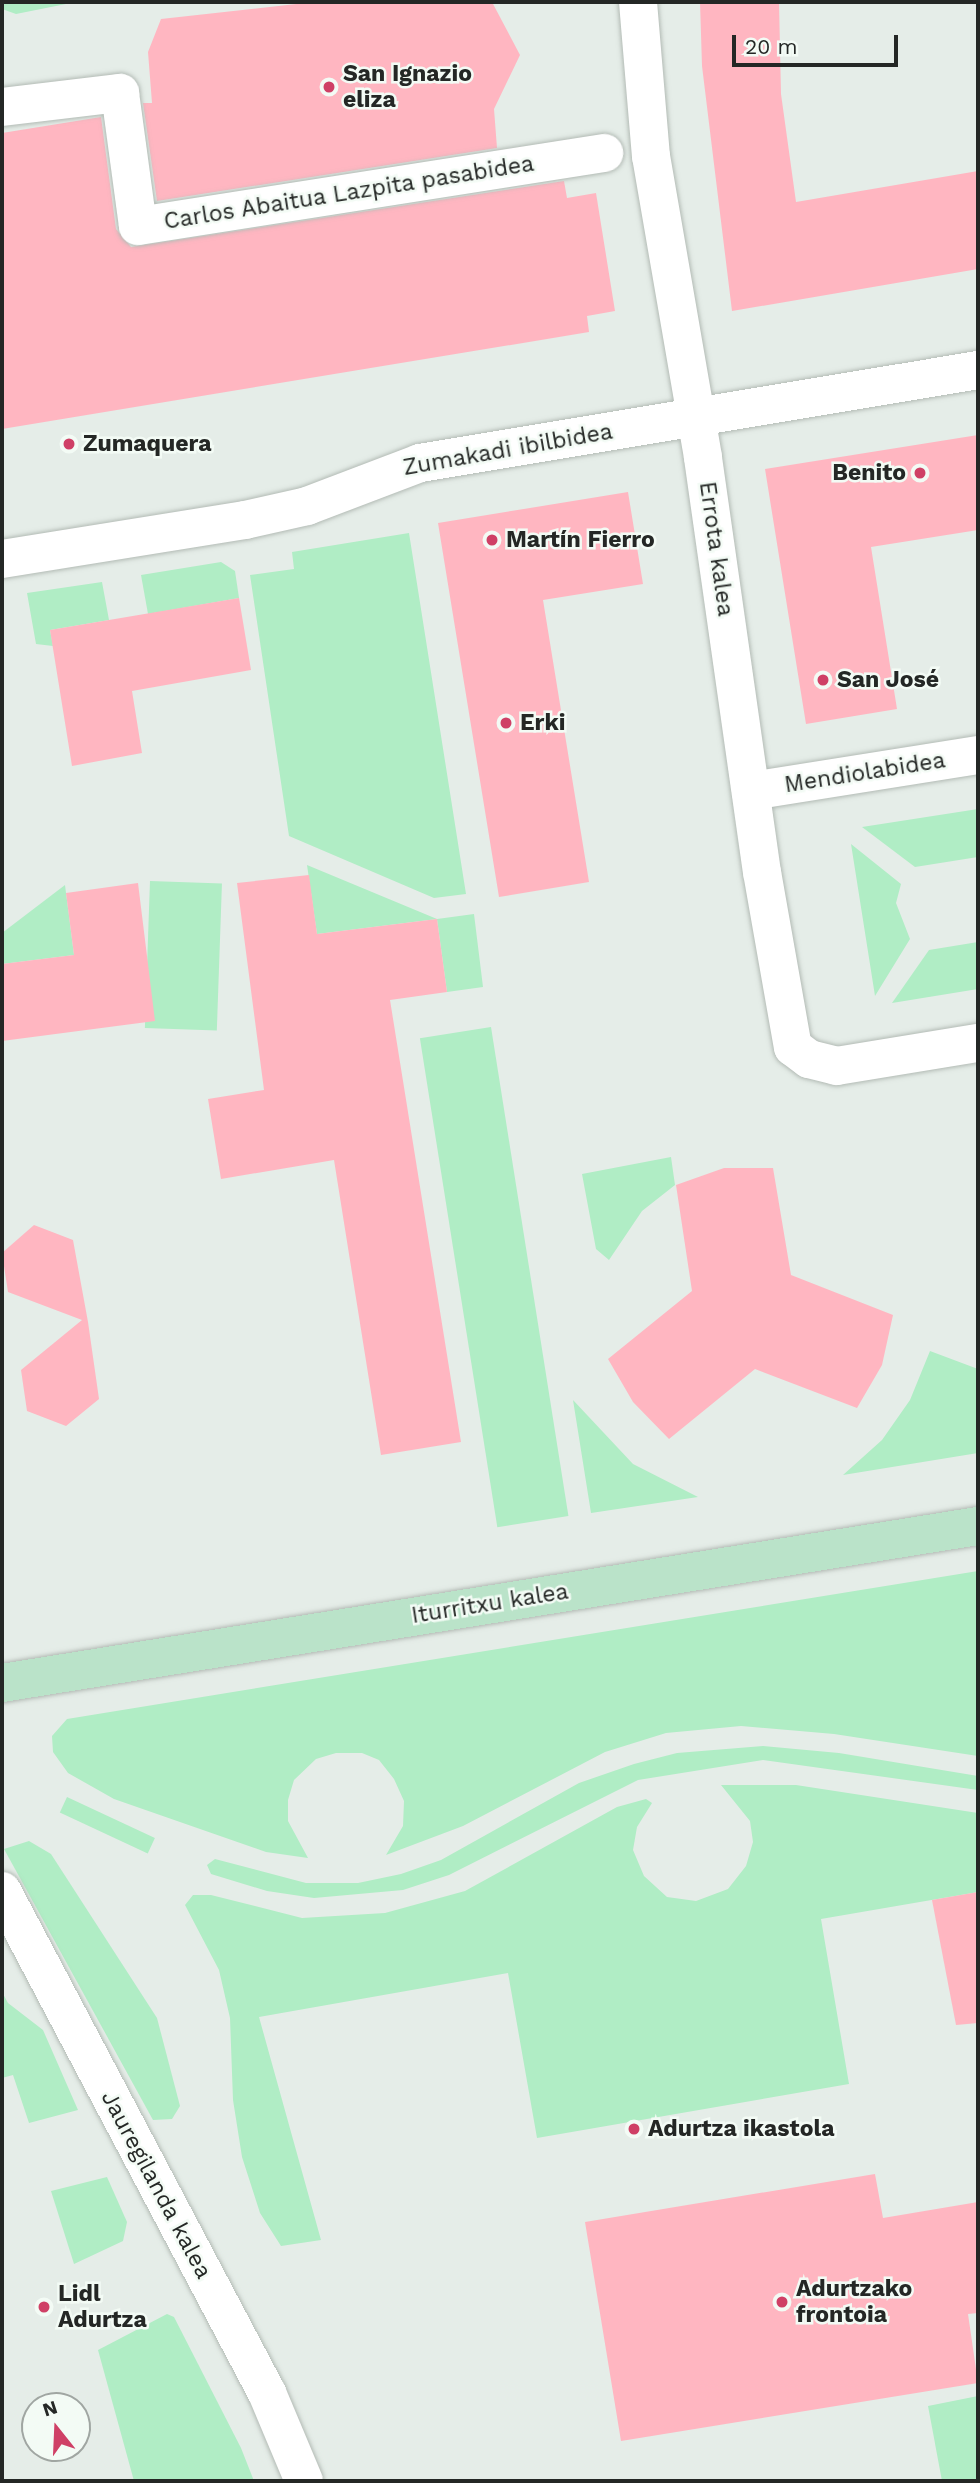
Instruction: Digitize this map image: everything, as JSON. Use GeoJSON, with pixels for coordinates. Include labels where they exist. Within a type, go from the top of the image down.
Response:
{"type":"FeatureCollection","features":[{"type":"Feature","properties":{"kind":"main road","name":"Iturritxu kalea"},"geometry":{"type":"LineString","coordinates":[[2,1683],[978,1525]]}},
{"type":"Feature","properties":{"kind":"street","name":"Errota kalea"},"geometry":{"type":"LineString","coordinates":[[638,2],[651,156],[695,418],[793,1047],[809,1059],[837,1066],[978,1043]]}},
{"type":"Feature","properties":{"kind":"street","name":"Carlos Abaitua Lazpita pasabidea"},"geometry":{"type":"LineString","coordinates":[[2,107],[120,93],[138,226],[604,153]]}},
{"type":"Feature","properties":{"kind":"street","name":"Zumakadi ibilbidea"},"geometry":{"type":"LineString","coordinates":[[2,559],[307,506],[420,463],[978,370]]}},
{"type":"Feature","properties":{"kind":"street","name":"Mendiolabidea"},"geometry":{"type":"LineString","coordinates":[[751,791],[978,755]]}},
{"type":"Feature","properties":{"kind":"street","name":"Jauregilanda kalea"},"geometry":{"type":"LineString","coordinates":[[2,1891],[267,2393],[304,2481]]}},
{"type":"Feature","properties":{"kind":"green space"},"geometry":{"type":"Polygon","coordinates":[[[2,2],[76,2],[16,14],[2,9],[2,2]]]}},
{"type":"Feature","properties":{"kind":"green space"},"geometry":{"type":"Polygon","coordinates":[[[409,533],[466,894],[434,898],[289,836],[250,575],[294,569],[292,552],[409,533]]]}},
{"type":"Feature","properties":{"kind":"green space"},"geometry":{"type":"Polygon","coordinates":[[[221,562],[235,571],[239,598],[148,614],[141,575],[221,562]]]}},
{"type":"Feature","properties":{"kind":"green space"},"geometry":{"type":"Polygon","coordinates":[[[102,582],[109,620],[50,630],[53,646],[36,644],[27,593],[102,582]]]}},
{"type":"Feature","properties":{"kind":"green space"},"geometry":{"type":"Polygon","coordinates":[[[978,809],[978,857],[915,867],[862,827],[978,809]]]}},
{"type":"Feature","properties":{"kind":"green space"},"geometry":{"type":"Polygon","coordinates":[[[851,844],[901,884],[896,903],[910,939],[875,996],[851,844]]]}},
{"type":"Feature","properties":{"kind":"green space"},"geometry":{"type":"Polygon","coordinates":[[[307,865],[437,919],[317,934],[307,865]]]}},
{"type":"Feature","properties":{"kind":"green space"},"geometry":{"type":"Polygon","coordinates":[[[150,881],[222,884],[217,1030],[145,1028],[150,881]]]}},
{"type":"Feature","properties":{"kind":"green space"},"geometry":{"type":"Polygon","coordinates":[[[65,885],[74,955],[2,964],[2,933],[65,885]]]}},
{"type":"Feature","properties":{"kind":"green space"},"geometry":{"type":"Polygon","coordinates":[[[474,914],[483,987],[447,992],[437,919],[474,914]]]}},
{"type":"Feature","properties":{"kind":"green space"},"geometry":{"type":"Polygon","coordinates":[[[978,942],[978,989],[892,1003],[929,950],[978,942]]]}},
{"type":"Feature","properties":{"kind":"green space"},"geometry":{"type":"Polygon","coordinates":[[[491,1027],[568,1516],[497,1527],[420,1038],[491,1027]]]}},
{"type":"Feature","properties":{"kind":"green space"},"geometry":{"type":"Polygon","coordinates":[[[671,1157],[675,1185],[642,1211],[609,1260],[596,1249],[582,1174],[671,1157]]]}},
{"type":"Feature","properties":{"kind":"green space"},"geometry":{"type":"Polygon","coordinates":[[[930,1351],[978,1369],[978,1453],[843,1475],[882,1440],[910,1400],[930,1351]]]}},
{"type":"Feature","properties":{"kind":"green space"},"geometry":{"type":"Polygon","coordinates":[[[573,1400],[633,1464],[698,1497],[591,1513],[573,1400]]]}},
{"type":"Feature","properties":{"kind":"green space"},"geometry":{"type":"Polygon","coordinates":[[[978,1571],[978,1756],[834,1734],[741,1726],[666,1733],[605,1752],[463,1826],[386,1855],[403,1826],[404,1801],[394,1779],[379,1760],[362,1753],[336,1753],[316,1759],[294,1780],[288,1800],[288,1821],[308,1858],[266,1852],[114,1799],[68,1773],[53,1752],[52,1736],[67,1719],[978,1571]]]}},
{"type":"Feature","properties":{"kind":"green space"},"geometry":{"type":"Polygon","coordinates":[[[763,1746],[839,1753],[978,1776],[978,1790],[763,1760],[638,1780],[449,1875],[403,1890],[314,1898],[267,1891],[211,1874],[207,1865],[215,1859],[306,1883],[358,1883],[401,1874],[441,1860],[579,1783],[677,1753],[763,1746]]]}},
{"type":"Feature","properties":{"kind":"green space"},"geometry":{"type":"Polygon","coordinates":[[[721,1785],[796,1785],[978,1813],[978,1892],[821,1919],[849,2084],[537,2138],[508,1973],[259,2017],[321,2240],[281,2246],[260,2213],[242,2157],[233,2100],[230,2018],[219,1970],[185,1905],[193,1895],[211,1895],[302,1918],[385,1913],[465,1891],[617,1807],[646,1799],[652,1803],[637,1827],[633,1850],[644,1876],[667,1897],[696,1901],[728,1889],[746,1866],[753,1842],[750,1821],[721,1785]]]}},
{"type":"Feature","properties":{"kind":"green space"},"geometry":{"type":"Polygon","coordinates":[[[67,1797],[155,1838],[148,1853],[60,1812],[67,1797]]]}},
{"type":"Feature","properties":{"kind":"green space"},"geometry":{"type":"Polygon","coordinates":[[[29,1841],[51,1854],[157,2018],[180,2106],[172,2119],[153,2120],[4,1849],[29,1841]]]}},
{"type":"Feature","properties":{"kind":"green space"},"geometry":{"type":"Polygon","coordinates":[[[2,1992],[8,2003],[43,2030],[78,2110],[29,2123],[13,2075],[2,2078],[2,1992]]]}},
{"type":"Feature","properties":{"kind":"green space"},"geometry":{"type":"Polygon","coordinates":[[[107,2177],[127,2222],[123,2241],[74,2264],[51,2191],[107,2177]]]}},
{"type":"Feature","properties":{"kind":"green space"},"geometry":{"type":"Polygon","coordinates":[[[167,2314],[174,2317],[241,2448],[254,2481],[134,2481],[98,2350],[167,2314]]]}},
{"type":"Feature","properties":{"kind":"green space"},"geometry":{"type":"Polygon","coordinates":[[[978,2396],[978,2481],[942,2481],[928,2406],[978,2396]]]}},
{"type":"Feature","properties":{"kind":"building","name":"San Ignazio eliza"},"geometry":{"type":"Polygon","coordinates":[[[314,2],[492,2],[520,55],[494,109],[497,148],[157,201],[143,103],[152,103],[148,52],[161,19],[314,2]]]}},
{"type":"Feature","properties":{"kind":"building"},"geometry":{"type":"Polygon","coordinates":[[[700,2],[779,2],[781,94],[796,202],[978,171],[978,269],[732,311],[702,66],[700,2]]]}},
{"type":"Feature","properties":{"kind":"building"},"geometry":{"type":"Polygon","coordinates":[[[101,117],[116,229],[131,247],[564,181],[567,198],[596,193],[615,311],[587,316],[589,332],[2,429],[2,133],[101,117]]]}},
{"type":"Feature","properties":{"kind":"building"},"geometry":{"type":"Polygon","coordinates":[[[978,435],[978,530],[871,547],[897,709],[806,724],[765,469],[978,435]]]}},
{"type":"Feature","properties":{"kind":"building"},"geometry":{"type":"Polygon","coordinates":[[[628,492],[643,584],[543,600],[589,882],[499,897],[438,523],[628,492]]]}},
{"type":"Feature","properties":{"kind":"building"},"geometry":{"type":"Polygon","coordinates":[[[239,598],[251,670],[132,691],[142,753],[72,766],[50,630],[239,598]]]}},
{"type":"Feature","properties":{"kind":"building"},"geometry":{"type":"Polygon","coordinates":[[[309,875],[317,934],[437,919],[447,992],[390,1000],[461,1442],[381,1455],[334,1160],[221,1179],[208,1099],[264,1090],[237,883],[309,875]]]}},
{"type":"Feature","properties":{"kind":"building"},"geometry":{"type":"Polygon","coordinates":[[[138,883],[155,1021],[2,1041],[2,964],[74,955],[66,893],[138,883]]]}},
{"type":"Feature","properties":{"kind":"building"},"geometry":{"type":"Polygon","coordinates":[[[724,1168],[773,1168],[791,1275],[893,1315],[882,1365],[857,1408],[755,1369],[669,1439],[633,1402],[608,1359],[692,1291],[676,1185],[724,1168]]]}},
{"type":"Feature","properties":{"kind":"building"},"geometry":{"type":"Polygon","coordinates":[[[34,1225],[73,1240],[88,1322],[99,1399],[66,1426],[27,1411],[21,1370],[82,1320],[8,1292],[2,1253],[34,1225]]]}},
{"type":"Feature","properties":{"kind":"building"},"geometry":{"type":"Polygon","coordinates":[[[978,1892],[978,2023],[956,2025],[932,1900],[978,1892]]]}},
{"type":"Feature","properties":{"kind":"building","name":"Adurtzako frontoia"},"geometry":{"type":"Polygon","coordinates":[[[875,2174],[883,2218],[978,2202],[978,2313],[968,2314],[978,2383],[621,2441],[585,2222],[875,2174]]]}},
{"type":"Feature","properties":{"kind":"place","name":"San Ignazio eliza"},"geometry":{"type":"Point","coordinates":[329,87]}},
{"type":"Feature","properties":{"kind":"place","name":"Zumaquera"},"geometry":{"type":"Point","coordinates":[69,444]}},
{"type":"Feature","properties":{"kind":"place","name":"Benito"},"geometry":{"type":"Point","coordinates":[920,473]}},
{"type":"Feature","properties":{"kind":"place","name":"Martín Fierro"},"geometry":{"type":"Point","coordinates":[492,540]}},
{"type":"Feature","properties":{"kind":"place","name":"San José"},"geometry":{"type":"Point","coordinates":[823,680]}},
{"type":"Feature","properties":{"kind":"place","name":"Erki"},"geometry":{"type":"Point","coordinates":[506,723]}},
{"type":"Feature","properties":{"kind":"place","name":"Adurtza ikastola"},"geometry":{"type":"Point","coordinates":[634,2129]}},
{"type":"Feature","properties":{"kind":"place","name":"Adurtzako frontoia"},"geometry":{"type":"Point","coordinates":[782,2302]}},
{"type":"Feature","properties":{"kind":"place","name":"Lidl Adurtza"},"geometry":{"type":"Point","coordinates":[44,2307]}}]}
